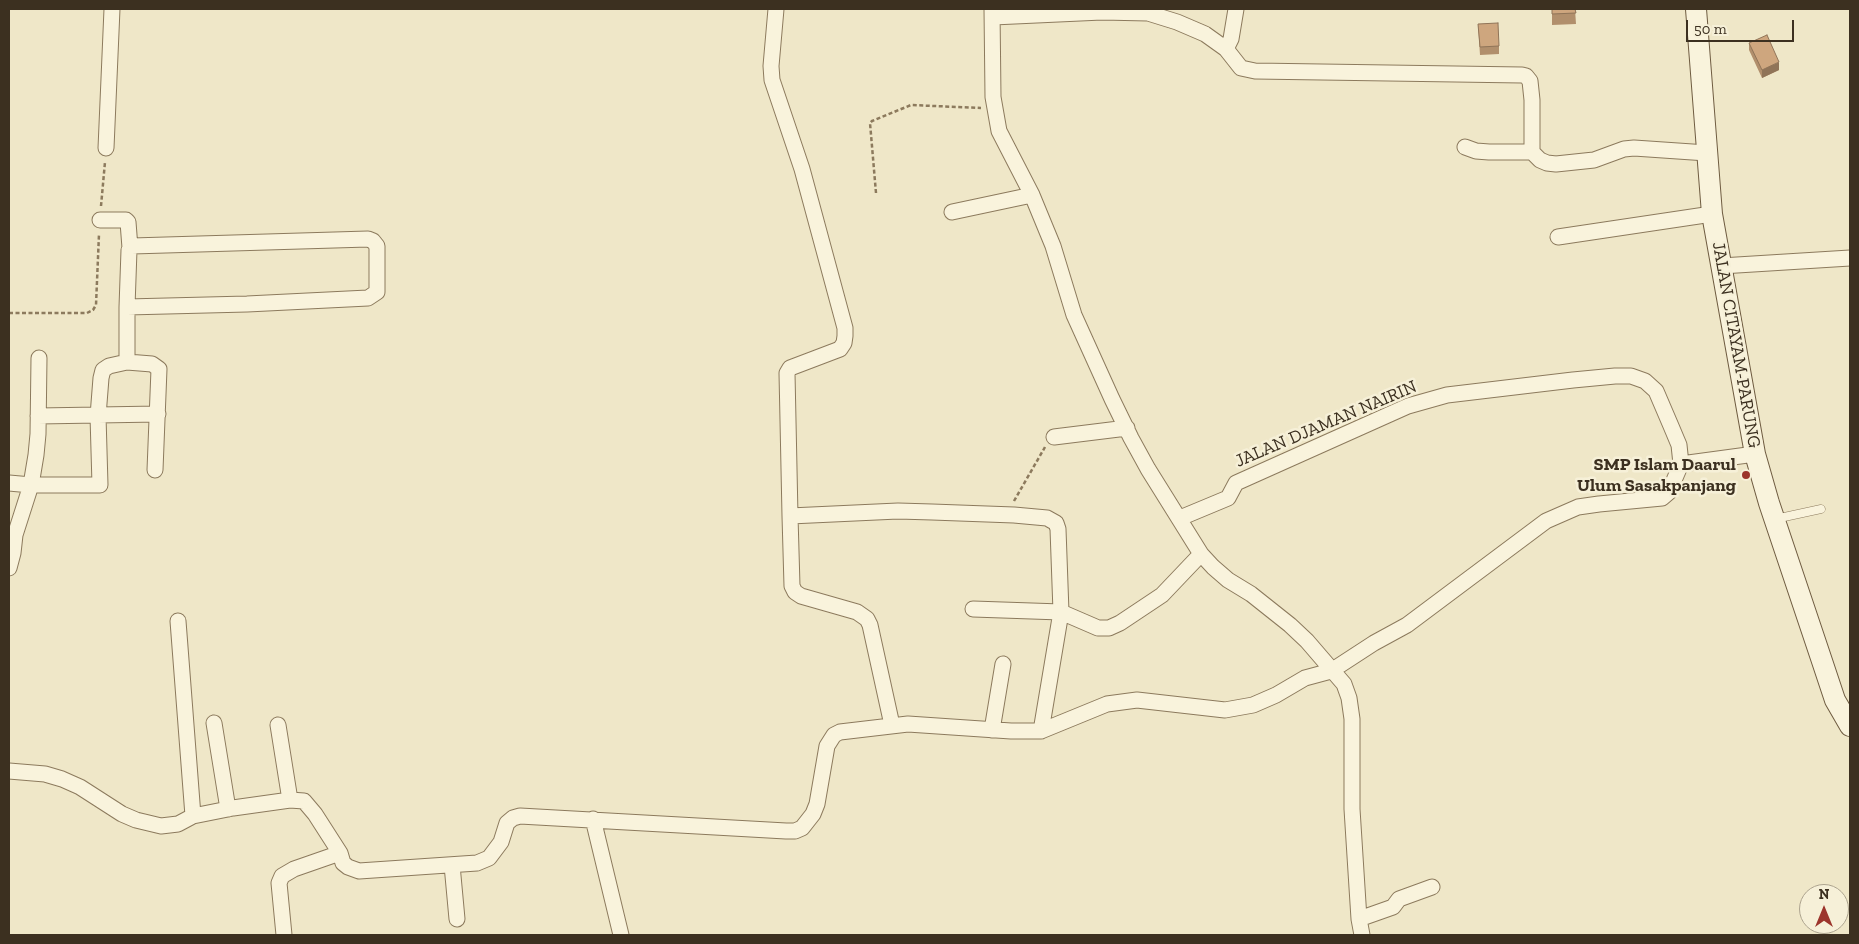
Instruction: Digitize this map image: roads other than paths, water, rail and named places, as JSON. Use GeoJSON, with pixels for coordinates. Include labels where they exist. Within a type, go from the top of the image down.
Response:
{"type":"FeatureCollection","features":[{"type":"Feature","properties":{"kind":"main road","name":"JALAN CITAYAM-PARUNG"},"geometry":{"type":"LineString","coordinates":[[1696,9],[1712,214],[1755,454],[1829,682],[1836,700],[1850,723]]}},
{"type":"Feature","properties":{"kind":"street"},"geometry":{"type":"LineString","coordinates":[[106,148],[112,9]]}},
{"type":"Feature","properties":{"kind":"street"},"geometry":{"type":"LineString","coordinates":[[776,9],[771,66],[772,80],[802,169],[845,328],[844,343],[840,349],[790,368],[787,373],[792,586],[795,592],[801,596],[857,612],[867,619],[870,625],[892,725]]}},
{"type":"Feature","properties":{"kind":"street"},"geometry":{"type":"LineString","coordinates":[[1226,49],[1236,9]]}},
{"type":"Feature","properties":{"kind":"street"},"geometry":{"type":"LineString","coordinates":[[1362,935],[1359,919],[1352,809],[1352,719],[1349,698],[1344,684],[1295,630],[1251,594],[1228,580],[1201,554],[1148,469],[1112,399],[1074,315],[1053,246],[1032,195],[999,131],[994,108],[992,13],[1148,13],[1177,22],[1205,34],[1226,49],[1241,68],[1255,71],[1526,76],[1530,81],[1532,100],[1532,152]]}},
{"type":"Feature","properties":{"kind":"street"},"geometry":{"type":"LineString","coordinates":[[1465,147],[1476,151],[1532,152],[1540,160],[1556,164],[1594,160],[1629,148],[1708,153]]}},
{"type":"Feature","properties":{"kind":"street"},"geometry":{"type":"LineString","coordinates":[[952,212],[1032,195]]}},
{"type":"Feature","properties":{"kind":"street"},"geometry":{"type":"LineString","coordinates":[[1558,237],[1712,214]]}},
{"type":"Feature","properties":{"kind":"street"},"geometry":{"type":"LineString","coordinates":[[100,220],[126,220],[128,222],[130,248],[127,362]]}},
{"type":"Feature","properties":{"kind":"street"},"geometry":{"type":"LineString","coordinates":[[128,307],[368,298],[376,292],[376,246],[373,241],[368,239],[130,248]]}},
{"type":"Feature","properties":{"kind":"street"},"geometry":{"type":"LineString","coordinates":[[1721,266],[1850,258]]}},
{"type":"Feature","properties":{"kind":"street"},"geometry":{"type":"LineString","coordinates":[[9,568],[15,535],[31,485],[38,434],[39,358]]}},
{"type":"Feature","properties":{"kind":"street"},"geometry":{"type":"LineString","coordinates":[[9,483],[31,485],[100,485],[98,416],[103,370],[109,366],[127,362],[152,364],[159,369],[156,470]]}},
{"type":"Feature","properties":{"kind":"street","name":"JALAN DJAMAN NAIRIN"},"geometry":{"type":"LineString","coordinates":[[1180,518],[1228,498],[1236,482],[1408,406],[1447,395],[1573,380],[1631,376],[1645,381],[1656,391],[1679,445],[1681,464]]}},
{"type":"Feature","properties":{"kind":"street"},"geometry":{"type":"LineString","coordinates":[[38,416],[158,414]]}},
{"type":"Feature","properties":{"kind":"street"},"geometry":{"type":"LineString","coordinates":[[1054,437],[1127,428]]}},
{"type":"Feature","properties":{"kind":"street"},"geometry":{"type":"LineString","coordinates":[[9,771],[46,774],[62,779],[80,787],[122,814],[161,826],[178,824],[193,816],[228,809],[290,800],[304,801],[311,808],[340,853],[343,864],[359,871],[477,863],[489,858],[501,842],[507,823],[512,818],[520,816],[786,832],[802,828],[813,814],[827,746],[834,735],[846,731],[892,725],[918,724],[992,730],[1041,731],[1107,704],[1137,700],[1225,710],[1253,705],[1276,695],[1305,678],[1331,671],[1425,613],[1546,521],[1578,507],[1662,498],[1669,492],[1681,464],[1755,454]]}},
{"type":"Feature","properties":{"kind":"street"},"geometry":{"type":"LineString","coordinates":[[790,516],[898,512],[1007,514],[1047,518],[1056,523],[1058,530],[1061,612],[1041,731]]}},
{"type":"Feature","properties":{"kind":"street"},"geometry":{"type":"LineString","coordinates":[[973,609],[1061,612],[1098,628],[1109,628],[1120,623],[1162,595],[1201,554]]}},
{"type":"Feature","properties":{"kind":"street"},"geometry":{"type":"LineString","coordinates":[[178,621],[193,816]]}},
{"type":"Feature","properties":{"kind":"street"},"geometry":{"type":"LineString","coordinates":[[992,730],[1002,664]]}},
{"type":"Feature","properties":{"kind":"street"},"geometry":{"type":"LineString","coordinates":[[214,723],[228,809]]}},
{"type":"Feature","properties":{"kind":"street"},"geometry":{"type":"LineString","coordinates":[[278,725],[290,800]]}},
{"type":"Feature","properties":{"kind":"street"},"geometry":{"type":"LineString","coordinates":[[593,819],[621,935]]}},
{"type":"Feature","properties":{"kind":"street"},"geometry":{"type":"LineString","coordinates":[[284,935],[279,883],[282,876],[294,869],[340,853]]}},
{"type":"Feature","properties":{"kind":"street"},"geometry":{"type":"LineString","coordinates":[[452,865],[457,919]]}},
{"type":"Feature","properties":{"kind":"street"},"geometry":{"type":"LineString","coordinates":[[1359,919],[1393,907],[1400,900],[1432,887]]}},
{"type":"Feature","properties":{"kind":"lane"},"geometry":{"type":"LineString","coordinates":[[1775,519],[1821,509]]}},
{"type":"Feature","properties":{"kind":"place","name":"SMP Islam Daarul Ulum Sasakpanjang"},"geometry":{"type":"Point","coordinates":[1746,475]}}]}
